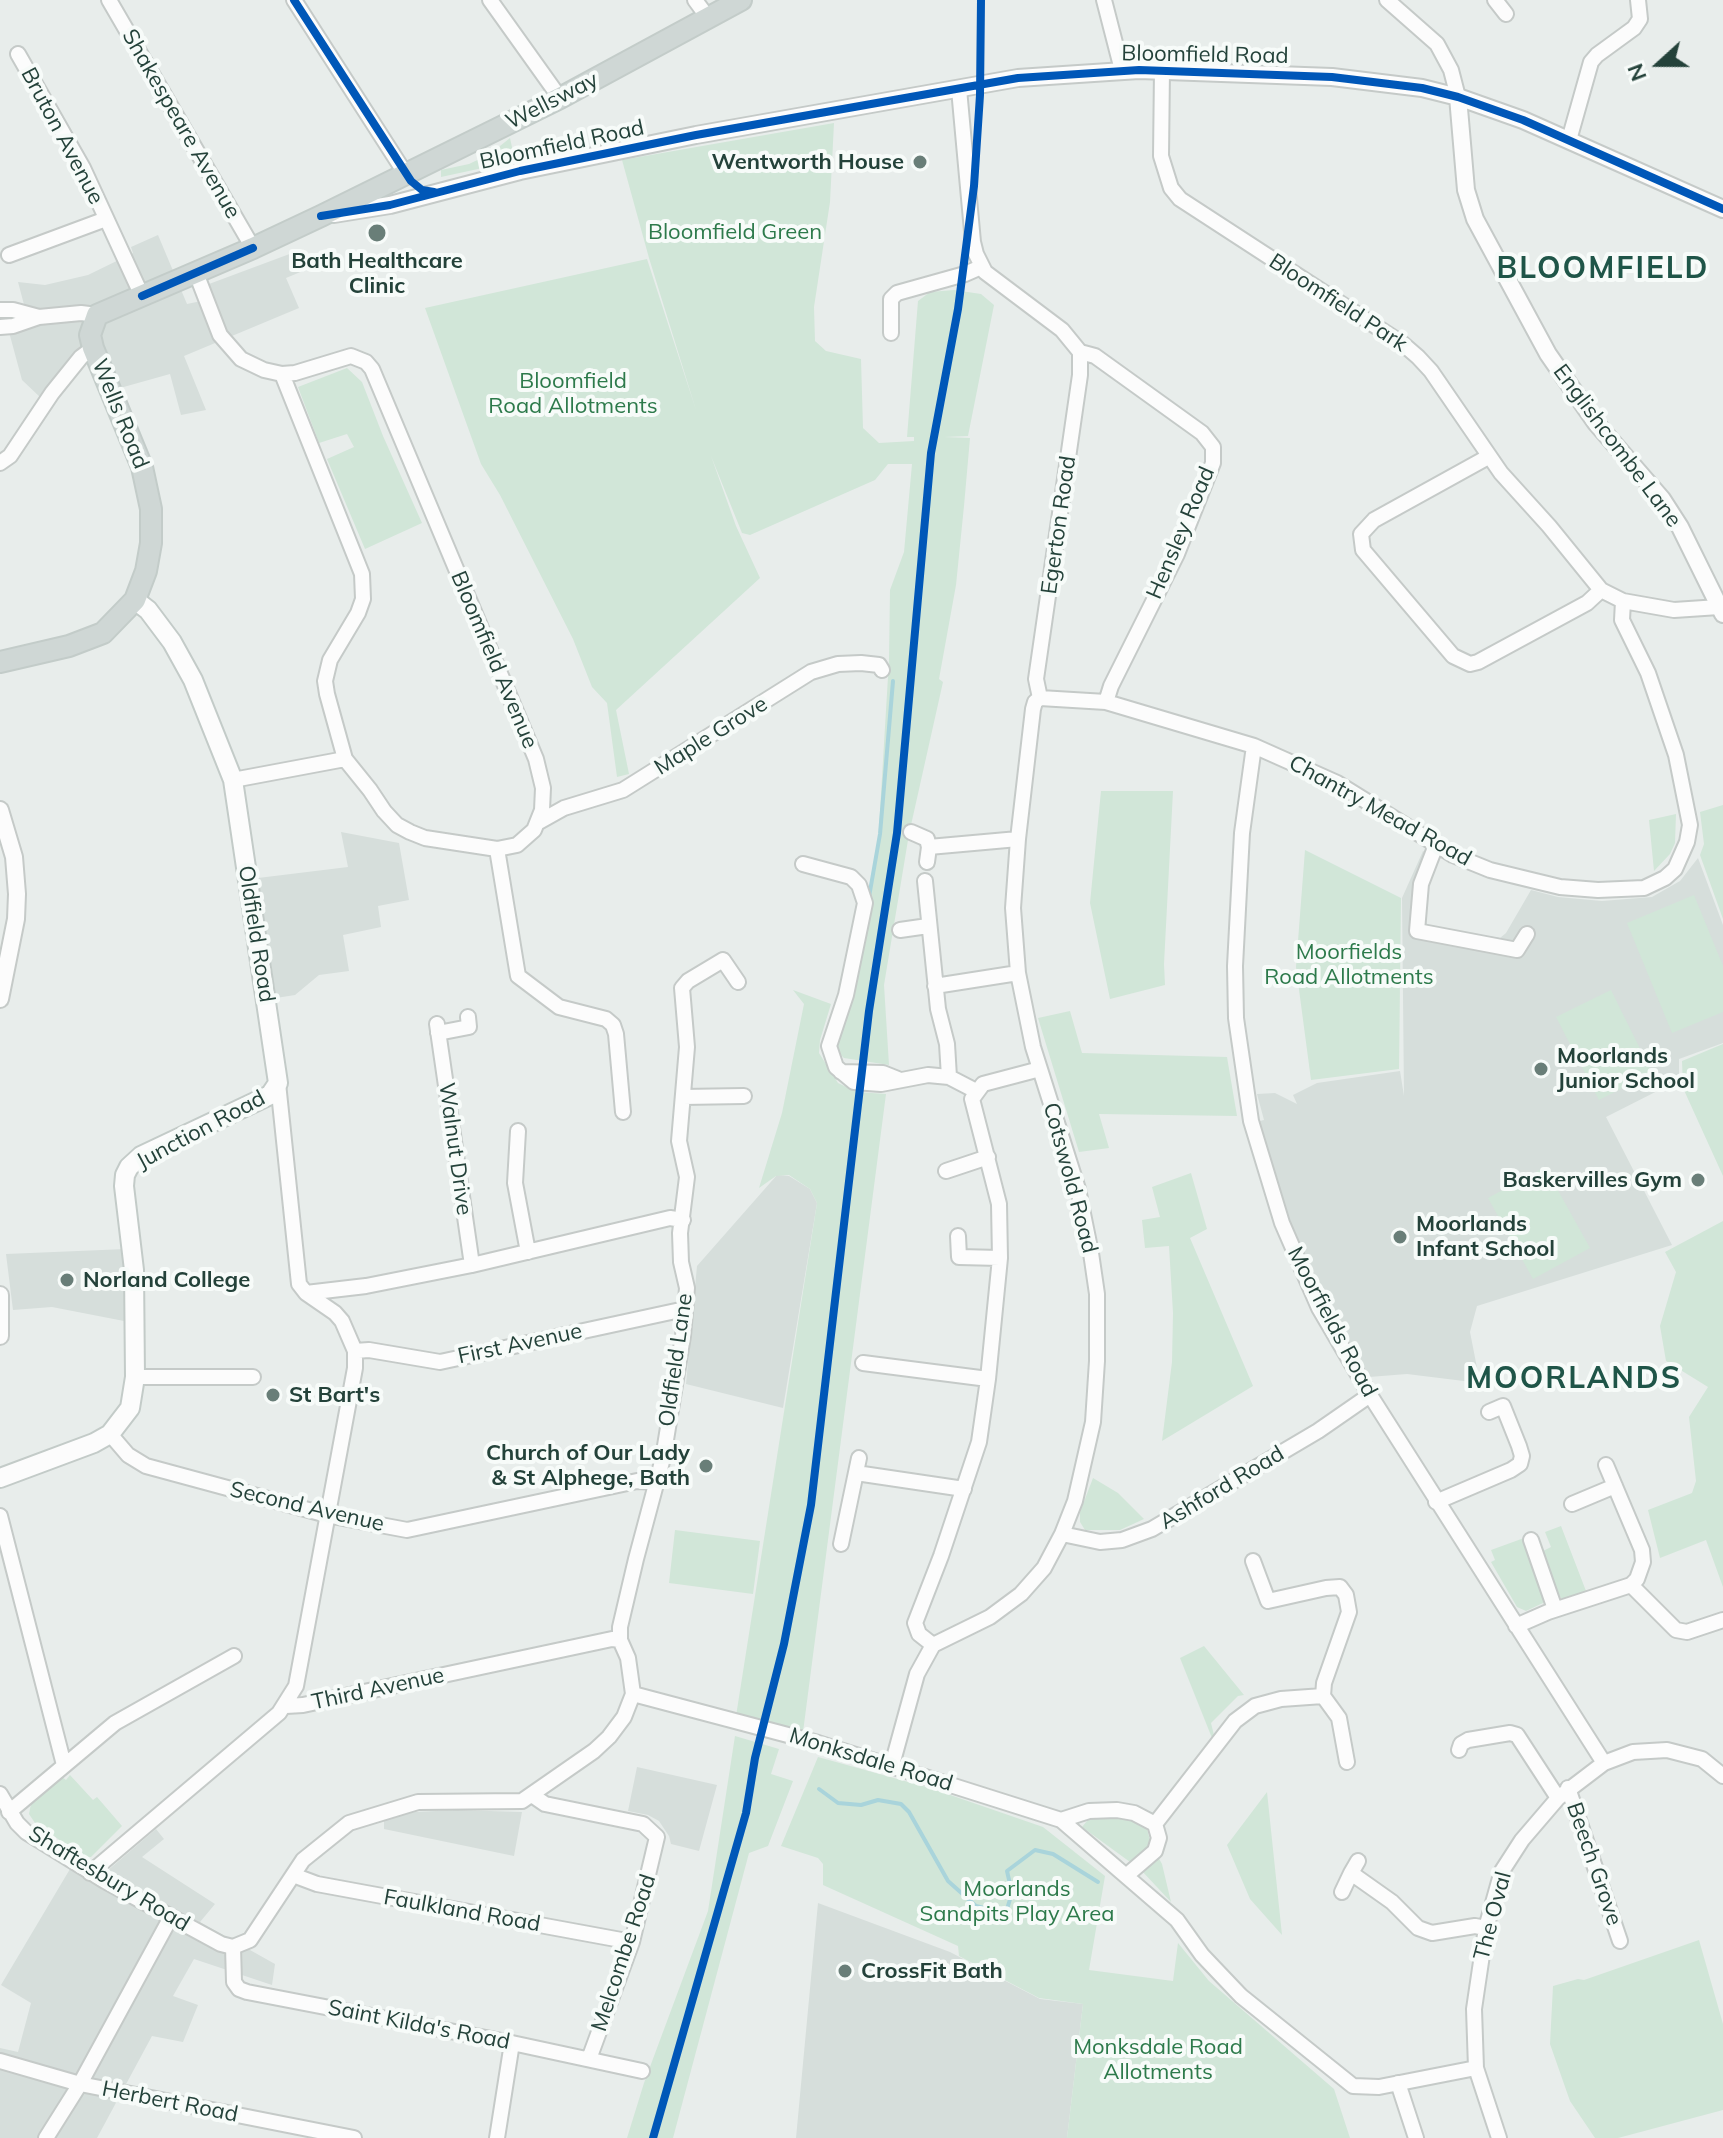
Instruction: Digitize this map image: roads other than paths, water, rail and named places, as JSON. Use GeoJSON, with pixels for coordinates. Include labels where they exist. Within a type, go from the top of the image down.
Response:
{"type":"FeatureCollection","features":[{"type":"Feature","properties":{"kind":"main road","name":"Wellsway"},"geometry":{"type":"LineString","coordinates":[[97,315],[321,216],[560,98],[741,0]]}},
{"type":"Feature","properties":{"kind":"main road","name":"Wells Road"},"geometry":{"type":"LineString","coordinates":[[0,662],[91,638],[116,623],[135,600],[146,571],[151,543],[151,509],[142,467],[93,348],[90,335],[97,315]]}},
{"type":"Feature","properties":{"kind":"main road","name":"Oldfield Road"},"geometry":{"type":"LineString","coordinates":[[135,600],[148,610],[172,642],[193,680],[233,780],[278,1083]]}},
{"type":"Feature","properties":{"kind":"main road","name":"Junction Road"},"geometry":{"type":"LineString","coordinates":[[110,1434],[130,1408],[135,1377],[134,1270],[125,1175],[141,1156],[270,1095],[278,1083]]}},
{"type":"Feature","properties":{"kind":"main road"},"geometry":{"type":"LineString","coordinates":[[0,1478],[77,1450],[110,1434]]}},
{"type":"Feature","properties":{"kind":"street","name":"Shakespeare Avenue"},"geometry":{"type":"LineString","coordinates":[[109,0],[253,248]]}},
{"type":"Feature","properties":{"kind":"street"},"geometry":{"type":"LineString","coordinates":[[294,0],[405,173],[416,185],[434,192]]}},
{"type":"Feature","properties":{"kind":"street"},"geometry":{"type":"LineString","coordinates":[[490,0],[560,98]]}},
{"type":"Feature","properties":{"kind":"street"},"geometry":{"type":"LineString","coordinates":[[695,0],[709,19]]}},
{"type":"Feature","properties":{"kind":"street"},"geometry":{"type":"LineString","coordinates":[[1104,0],[1122,70]]}},
{"type":"Feature","properties":{"kind":"street"},"geometry":{"type":"LineString","coordinates":[[1387,0],[1437,44],[1451,70],[1458,97]]}},
{"type":"Feature","properties":{"kind":"street"},"geometry":{"type":"LineString","coordinates":[[1495,0],[1506,14]]}},
{"type":"Feature","properties":{"kind":"street"},"geometry":{"type":"LineString","coordinates":[[1569,140],[1591,62],[1634,28],[1640,19],[1638,0]]}},
{"type":"Feature","properties":{"kind":"street","name":"Bruton Avenue"},"geometry":{"type":"LineString","coordinates":[[18,54],[83,168],[142,296]]}},
{"type":"Feature","properties":{"kind":"street","name":"Bloomfield Road"},"geometry":{"type":"LineString","coordinates":[[321,216],[390,205],[596,154],[1018,78],[1122,70],[1210,70],[1371,81],[1422,88],[1458,97],[1569,140],[1723,209]]}},
{"type":"Feature","properties":{"kind":"street","name":"Bloomfield Park"},"geometry":{"type":"LineString","coordinates":[[1162,70],[1161,156],[1171,188],[1190,207],[1411,351],[1431,371],[1488,457],[1601,590],[1623,601],[1674,610],[1721,610]]}},
{"type":"Feature","properties":{"kind":"street"},"geometry":{"type":"LineString","coordinates":[[891,333],[891,299],[897,293],[981,267],[973,242],[959,89]]}},
{"type":"Feature","properties":{"kind":"street","name":"Englishcombe Lane"},"geometry":{"type":"LineString","coordinates":[[1458,97],[1466,190],[1475,219],[1548,354],[1596,423],[1662,499],[1680,527],[1721,610]]}},
{"type":"Feature","properties":{"kind":"street","name":"Bruton Avenue"},"geometry":{"type":"LineString","coordinates":[[9,255],[106,219]]}},
{"type":"Feature","properties":{"kind":"street","name":"Hensley Road"},"geometry":{"type":"LineString","coordinates":[[981,267],[995,282],[1062,330],[1080,352],[1095,356],[1202,433],[1213,447],[1213,463],[1177,554],[1111,686],[1106,702]]}},
{"type":"Feature","properties":{"kind":"street"},"geometry":{"type":"LineString","coordinates":[[196,273],[220,335],[229,348],[241,359],[264,370],[282,374],[362,574],[364,587],[358,613],[330,660],[325,681],[345,759],[397,825],[425,838],[497,849],[525,840],[539,822]]}},
{"type":"Feature","properties":{"kind":"street"},"geometry":{"type":"LineString","coordinates":[[0,310],[39,317]]}},
{"type":"Feature","properties":{"kind":"street"},"geometry":{"type":"LineString","coordinates":[[0,327],[39,317],[81,313],[97,315]]}},
{"type":"Feature","properties":{"kind":"street"},"geometry":{"type":"LineString","coordinates":[[0,463],[10,456],[52,393],[81,357],[93,348]]}},
{"type":"Feature","properties":{"kind":"street","name":"Egerton Road"},"geometry":{"type":"LineString","coordinates":[[1040,698],[1036,679],[1080,375],[1080,352]]}},
{"type":"Feature","properties":{"kind":"street","name":"Bloomfield Avenue"},"geometry":{"type":"LineString","coordinates":[[282,374],[351,356],[366,362],[372,369],[536,759],[543,788],[539,822]]}},
{"type":"Feature","properties":{"kind":"street"},"geometry":{"type":"LineString","coordinates":[[1488,457],[1374,520],[1361,534],[1363,550],[1453,656],[1470,664],[1587,603],[1601,590]]}},
{"type":"Feature","properties":{"kind":"street","name":"Chantry Mead Road"},"geometry":{"type":"LineString","coordinates":[[1040,698],[1106,702],[1254,746],[1337,783],[1457,858],[1490,870],[1560,887],[1598,890],[1644,888],[1665,878],[1675,869],[1687,842],[1688,810],[1676,755],[1658,701],[1622,620],[1623,601]]}},
{"type":"Feature","properties":{"kind":"street","name":"Maple Grove"},"geometry":{"type":"LineString","coordinates":[[539,822],[564,808],[623,790],[811,672],[823,667],[861,663],[879,665],[882,670]]}},
{"type":"Feature","properties":{"kind":"street","name":"Cotswold Road"},"geometry":{"type":"LineString","coordinates":[[933,1645],[990,1617],[1021,1594],[1044,1568],[1075,1501],[1093,1422],[1097,1294],[1078,1189],[1033,1047],[1018,973],[1013,908],[1033,709],[1040,698]]}},
{"type":"Feature","properties":{"kind":"street","name":"Moorfields Road"},"geometry":{"type":"LineString","coordinates":[[1254,746],[1242,833],[1235,966],[1236,1018],[1245,1090],[1258,1151],[1291,1248],[1331,1331],[1436,1502],[1604,1763]]}},
{"type":"Feature","properties":{"kind":"street"},"geometry":{"type":"LineString","coordinates":[[233,780],[345,759]]}},
{"type":"Feature","properties":{"kind":"street"},"geometry":{"type":"LineString","coordinates":[[0,810],[14,857],[17,894],[16,919],[0,999]]}},
{"type":"Feature","properties":{"kind":"street"},"geometry":{"type":"LineString","coordinates":[[911,832],[927,839],[927,862]]}},
{"type":"Feature","properties":{"kind":"street"},"geometry":{"type":"LineString","coordinates":[[929,847],[1018,839]]}},
{"type":"Feature","properties":{"kind":"street"},"geometry":{"type":"LineString","coordinates":[[1436,845],[1421,884],[1417,931],[1517,950],[1527,934]]}},
{"type":"Feature","properties":{"kind":"street"},"geometry":{"type":"LineString","coordinates":[[497,849],[518,976],[559,1007],[606,1019],[613,1025],[623,1112]]}},
{"type":"Feature","properties":{"kind":"street"},"geometry":{"type":"LineString","coordinates":[[803,864],[851,877],[859,885],[865,903],[846,995],[829,1046],[832,1059],[841,1072],[854,1082],[881,1084],[928,1075],[949,1077],[976,1091]]}},
{"type":"Feature","properties":{"kind":"street"},"geometry":{"type":"LineString","coordinates":[[925,881],[935,986],[947,1044],[949,1077]]}},
{"type":"Feature","properties":{"kind":"street"},"geometry":{"type":"LineString","coordinates":[[900,930],[928,926]]}},
{"type":"Feature","properties":{"kind":"street","name":"Oldfield Lane"},"geometry":{"type":"LineString","coordinates":[[633,1694],[620,1627],[657,1482],[685,1309],[686,1277],[680,1248],[687,1177],[679,1141],[687,1047],[682,988],[723,960],[738,982]]}},
{"type":"Feature","properties":{"kind":"street"},"geometry":{"type":"LineString","coordinates":[[935,986],[1018,973]]}},
{"type":"Feature","properties":{"kind":"street","name":"Walnut Drive"},"geometry":{"type":"LineString","coordinates":[[468,1017],[469,1027],[438,1029],[472,1265]]}},
{"type":"Feature","properties":{"kind":"street"},"geometry":{"type":"LineString","coordinates":[[892,1765],[917,1674],[933,1645],[919,1634],[915,1623],[979,1442],[988,1379],[1000,1258],[999,1204],[972,1099],[976,1091],[995,1079],[1040,1069]]}},
{"type":"Feature","properties":{"kind":"street","name":"Oldfield Road"},"geometry":{"type":"LineString","coordinates":[[278,1083],[298,1276],[301,1289],[306,1293]]}},
{"type":"Feature","properties":{"kind":"street"},"geometry":{"type":"LineString","coordinates":[[683,1097],[744,1096]]}},
{"type":"Feature","properties":{"kind":"street"},"geometry":{"type":"LineString","coordinates":[[516,1131],[515,1183],[528,1252]]}},
{"type":"Feature","properties":{"kind":"street"},"geometry":{"type":"LineString","coordinates":[[946,1171],[988,1157]]}},
{"type":"Feature","properties":{"kind":"street"},"geometry":{"type":"LineString","coordinates":[[306,1293],[366,1286],[472,1265],[670,1218],[683,1220]]}},
{"type":"Feature","properties":{"kind":"street"},"geometry":{"type":"LineString","coordinates":[[958,1236],[959,1257],[1000,1258]]}},
{"type":"Feature","properties":{"kind":"street"},"geometry":{"type":"LineString","coordinates":[[286,1706],[296,1686],[355,1368],[355,1351],[342,1321],[306,1293]]}},
{"type":"Feature","properties":{"kind":"street"},"geometry":{"type":"LineString","coordinates":[[0,1295],[0,1336]]}},
{"type":"Feature","properties":{"kind":"street","name":"First Avenue"},"geometry":{"type":"LineString","coordinates":[[355,1351],[369,1350],[440,1362],[685,1309]]}},
{"type":"Feature","properties":{"kind":"street"},"geometry":{"type":"LineString","coordinates":[[863,1363],[988,1379]]}},
{"type":"Feature","properties":{"kind":"street"},"geometry":{"type":"LineString","coordinates":[[135,1377],[253,1377]]}},
{"type":"Feature","properties":{"kind":"street","name":"Ashford Road"},"geometry":{"type":"LineString","coordinates":[[1062,1534],[1100,1542],[1122,1540],[1152,1529],[1318,1431],[1370,1395]]}},
{"type":"Feature","properties":{"kind":"street"},"geometry":{"type":"LineString","coordinates":[[1436,1502],[1520,1464],[1522,1456],[1519,1446],[1502,1406]]}},
{"type":"Feature","properties":{"kind":"street","name":"Second Avenue"},"geometry":{"type":"LineString","coordinates":[[110,1434],[128,1455],[146,1466],[327,1515],[407,1530],[637,1481],[657,1482]]}},
{"type":"Feature","properties":{"kind":"street"},"geometry":{"type":"LineString","coordinates":[[841,1544],[859,1458]]}},
{"type":"Feature","properties":{"kind":"street"},"geometry":{"type":"LineString","coordinates":[[1516,1626],[1555,1609],[1631,1585],[1641,1571],[1642,1550],[1606,1465]]}},
{"type":"Feature","properties":{"kind":"street"},"geometry":{"type":"LineString","coordinates":[[856,1473],[964,1489]]}},
{"type":"Feature","properties":{"kind":"street"},"geometry":{"type":"LineString","coordinates":[[1572,1504],[1615,1486]]}},
{"type":"Feature","properties":{"kind":"street"},"geometry":{"type":"LineString","coordinates":[[0,1516],[64,1765]]}},
{"type":"Feature","properties":{"kind":"street"},"geometry":{"type":"LineString","coordinates":[[1531,1540],[1555,1609]]}},
{"type":"Feature","properties":{"kind":"street"},"geometry":{"type":"LineString","coordinates":[[1253,1561],[1268,1601],[1326,1588],[1340,1587],[1346,1595],[1349,1612],[1324,1683],[1323,1696],[1339,1718],[1347,1762]]}},
{"type":"Feature","properties":{"kind":"street"},"geometry":{"type":"LineString","coordinates":[[1631,1585],[1676,1630],[1687,1632],[1723,1620]]}},
{"type":"Feature","properties":{"kind":"street","name":"Third Avenue"},"geometry":{"type":"LineString","coordinates":[[90,1873],[286,1706],[303,1705],[612,1639],[622,1643]]}},
{"type":"Feature","properties":{"kind":"street"},"geometry":{"type":"LineString","coordinates":[[9,1812],[127,1715],[234,1656]]}},
{"type":"Feature","properties":{"kind":"street"},"geometry":{"type":"LineString","coordinates":[[233,1947],[250,1940],[313,1850],[349,1823],[418,1802],[514,1803],[532,1795],[609,1737],[624,1717],[633,1694]]}},
{"type":"Feature","properties":{"kind":"street","name":"Monksdale Road"},"geometry":{"type":"LineString","coordinates":[[633,1694],[892,1765],[1061,1820],[1177,1920],[1202,1955],[1241,1996],[1353,2086],[1364,2088],[1476,2068]]}},
{"type":"Feature","properties":{"kind":"street"},"geometry":{"type":"LineString","coordinates":[[1155,1824],[1235,1721],[1255,1706],[1281,1699],[1323,1696]]}},
{"type":"Feature","properties":{"kind":"street","name":"Beech Grove"},"geometry":{"type":"LineString","coordinates":[[1459,1750],[1468,1740],[1510,1733],[1517,1735],[1563,1793],[1620,1941]]}},
{"type":"Feature","properties":{"kind":"street","name":"The Oval"},"geometry":{"type":"LineString","coordinates":[[1499,2138],[1476,2068],[1474,2009],[1486,1928],[1502,1871],[1522,1840],[1563,1793],[1604,1763],[1633,1752],[1667,1750],[1702,1759],[1723,1776]]}},
{"type":"Feature","properties":{"kind":"street","name":"Shaftesbury Road"},"geometry":{"type":"LineString","coordinates":[[0,1794],[9,1812],[26,1832],[90,1873],[221,1944],[233,1947]]}},
{"type":"Feature","properties":{"kind":"street","name":"Melcombe Road"},"geometry":{"type":"LineString","coordinates":[[532,1795],[545,1804],[643,1824],[654,1832],[657,1842],[632,1942],[589,2059]]}},
{"type":"Feature","properties":{"kind":"street"},"geometry":{"type":"LineString","coordinates":[[1061,1820],[1089,1811],[1117,1810],[1134,1813],[1155,1824],[1159,1838],[1155,1851],[1126,1876]]}},
{"type":"Feature","properties":{"kind":"street"},"geometry":{"type":"LineString","coordinates":[[1342,1892],[1355,1867],[1418,1928],[1432,1933],[1475,1926],[1486,1928]]}},
{"type":"Feature","properties":{"kind":"street","name":"Faulkland Road"},"geometry":{"type":"LineString","coordinates":[[293,1875],[317,1884],[632,1942]]}},
{"type":"Feature","properties":{"kind":"street"},"geometry":{"type":"LineString","coordinates":[[46,2138],[80,2084],[171,1917]]}},
{"type":"Feature","properties":{"kind":"street","name":"Saint Kilda's Road"},"geometry":{"type":"LineString","coordinates":[[233,1947],[234,1982],[239,1989],[247,1992],[642,2071]]}},
{"type":"Feature","properties":{"kind":"street"},"geometry":{"type":"LineString","coordinates":[[497,2138],[512,2043]]}},
{"type":"Feature","properties":{"kind":"street","name":"Herbert Road"},"geometry":{"type":"LineString","coordinates":[[0,2061],[80,2084],[352,2138]]}},
{"type":"Feature","properties":{"kind":"street"},"geometry":{"type":"LineString","coordinates":[[1398,2083],[1416,2138]]}},
{"type":"Feature","properties":{"kind":"waterway"},"geometry":{"type":"LineString","coordinates":[[869,897],[880,834],[893,681]]}},
{"type":"Feature","properties":{"kind":"waterway"},"geometry":{"type":"LineString","coordinates":[[819,1789],[838,1803],[861,1805],[878,1800],[901,1804],[909,1812],[948,1881],[976,1906],[1000,1912],[1007,1909],[1012,1893],[1007,1871],[1035,1850],[1053,1854],[1098,1882]]}},
{"type":"Feature","properties":{"kind":"place","name":"Wentworth House"},"geometry":{"type":"Point","coordinates":[920,162]}},
{"type":"Feature","properties":{"kind":"place","name":"Bath Healthcare Clinic"},"geometry":{"type":"Point","coordinates":[377,233]}},
{"type":"Feature","properties":{"kind":"place","name":"Moorlands Junior School"},"geometry":{"type":"Point","coordinates":[1541,1069]}},
{"type":"Feature","properties":{"kind":"place","name":"Baskervilles Gym"},"geometry":{"type":"Point","coordinates":[1698,1180]}},
{"type":"Feature","properties":{"kind":"place","name":"Moorlands Infant School"},"geometry":{"type":"Point","coordinates":[1400,1237]}},
{"type":"Feature","properties":{"kind":"place","name":"Norland College"},"geometry":{"type":"Point","coordinates":[67,1280]}},
{"type":"Feature","properties":{"kind":"place","name":"St Bart's"},"geometry":{"type":"Point","coordinates":[273,1395]}},
{"type":"Feature","properties":{"kind":"place","name":"Church of Our Lady & St Alphege, Bath"},"geometry":{"type":"Point","coordinates":[706,1466]}},
{"type":"Feature","properties":{"kind":"place","name":"CrossFit Bath"},"geometry":{"type":"Point","coordinates":[845,1971]}},
{"type":"Feature","properties":{"kind":"district","name":"BLOOMFIELD"},"geometry":{"type":"Point","coordinates":[1603,269]}},
{"type":"Feature","properties":{"kind":"district","name":"MOORLANDS"},"geometry":{"type":"Point","coordinates":[1574,1379]}},
{"type":"Feature","properties":{"kind":"park label","name":"Bloomfield Green"},"geometry":{"type":"Point","coordinates":[735,232]}},
{"type":"Feature","properties":{"kind":"park label","name":"Bloomfield Road Allotments"},"geometry":{"type":"Point","coordinates":[573,394]}},
{"type":"Feature","properties":{"kind":"park label","name":"Moorfields Road Allotments"},"geometry":{"type":"Point","coordinates":[1349,964]}},
{"type":"Feature","properties":{"kind":"park label","name":"Moorlands Sandpits Play Area"},"geometry":{"type":"Point","coordinates":[1017,1902]}},
{"type":"Feature","properties":{"kind":"park label","name":"Monksdale Road Allotments"},"geometry":{"type":"Point","coordinates":[1158,2060]}}]}
